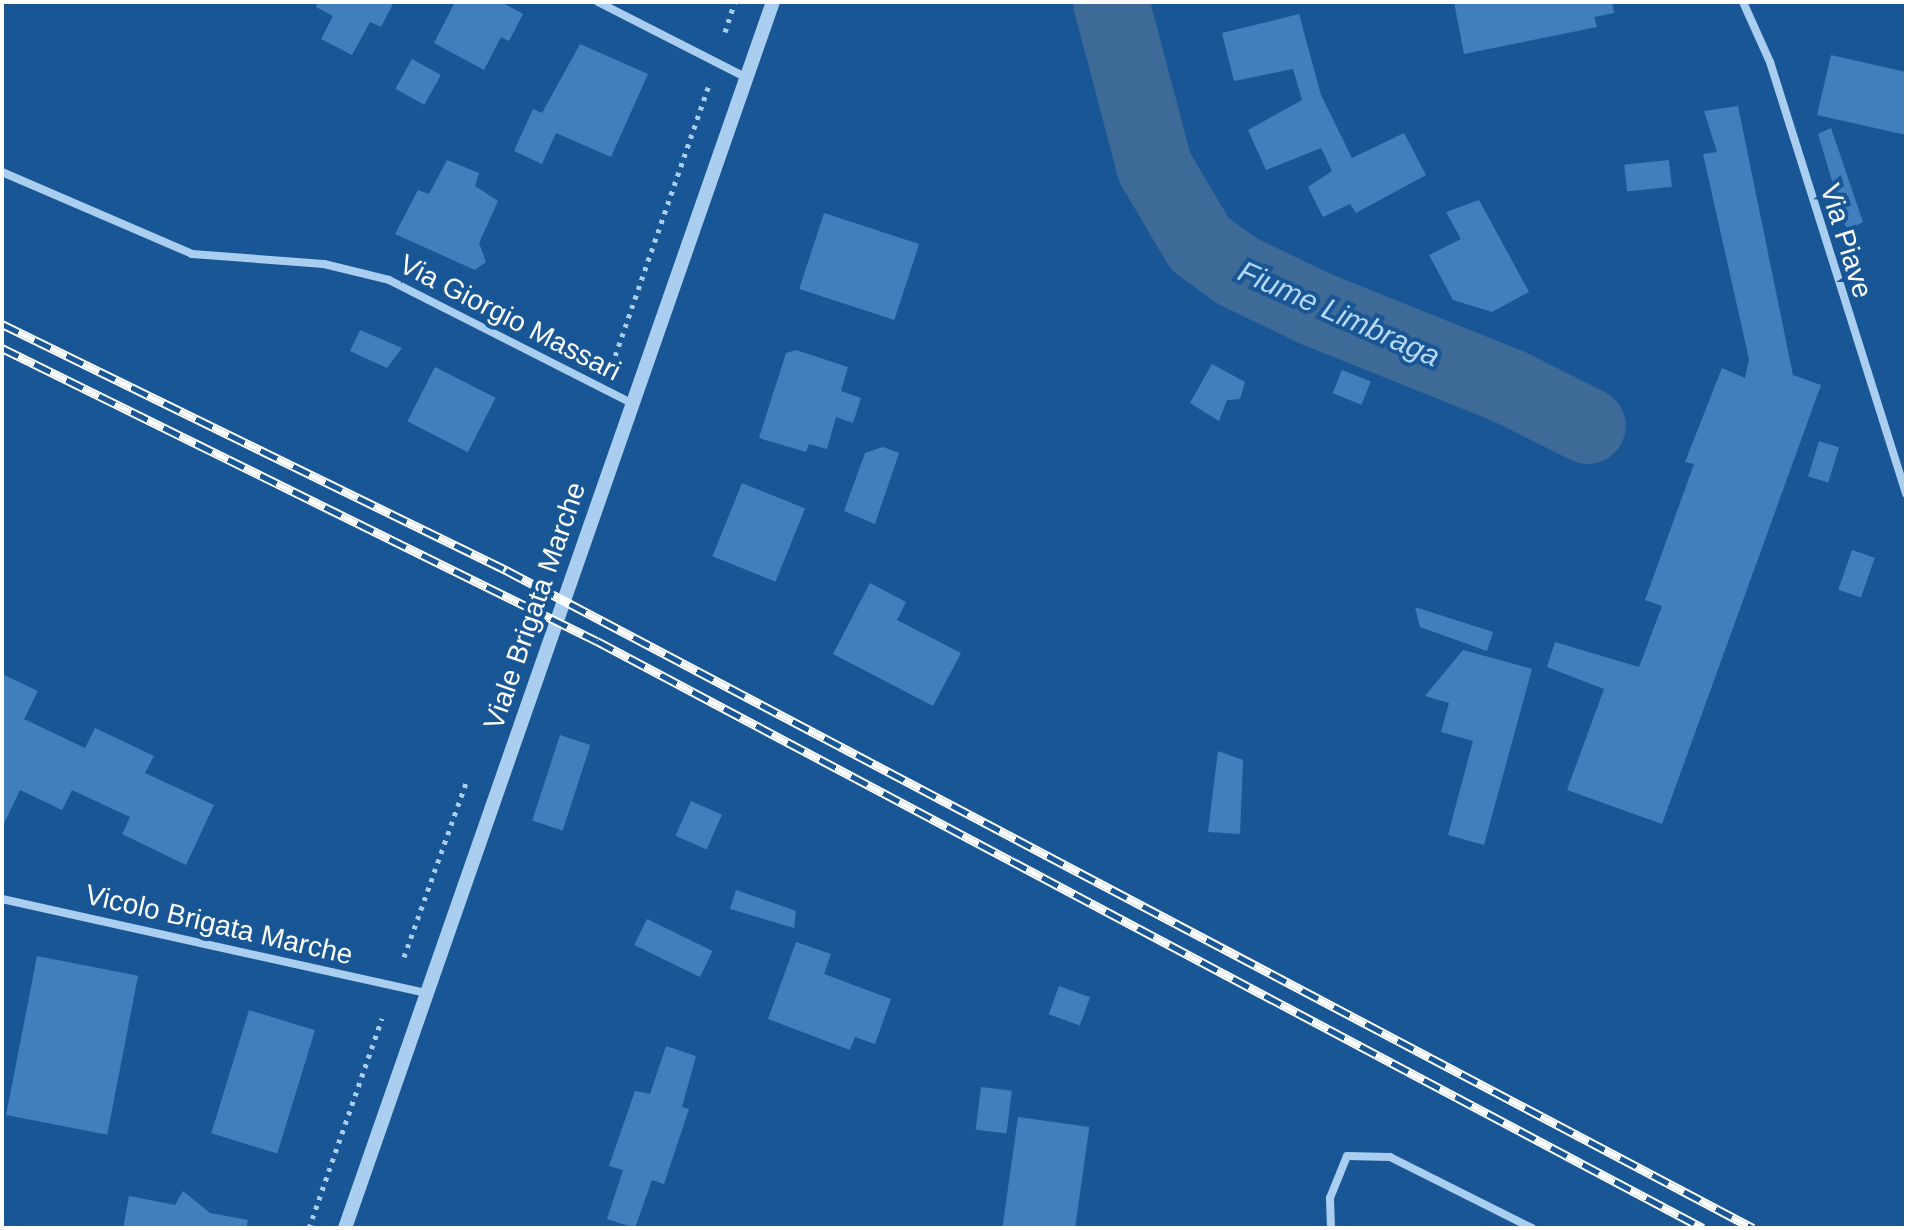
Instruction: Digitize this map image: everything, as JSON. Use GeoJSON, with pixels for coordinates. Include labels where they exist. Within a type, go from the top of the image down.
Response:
{"type":"FeatureCollection","features":[{"type":"Feature","properties":{"kind":"street"},"geometry":{"type":"LineString","coordinates":[[598,2],[747,78]]}},
{"type":"Feature","properties":{"kind":"street","name":"Viale Brigata Marche"},"geometry":{"type":"LineString","coordinates":[[345,1228],[773,2]]}},
{"type":"Feature","properties":{"kind":"street","name":"Via Piave"},"geometry":{"type":"LineString","coordinates":[[1743,2],[1770,62],[1906,494]]}},
{"type":"Feature","properties":{"kind":"street","name":"Via Giorgio Massari"},"geometry":{"type":"LineString","coordinates":[[2,172],[192,254],[220,260],[324,264],[389,280],[633,404]]}},
{"type":"Feature","properties":{"kind":"street","name":"Vicolo Brigata Marche"},"geometry":{"type":"LineString","coordinates":[[2,899],[427,993]]}},
{"type":"Feature","properties":{"kind":"street"},"geometry":{"type":"LineString","coordinates":[[1331,1228],[1330,1198],[1347,1156],[1390,1157],[1532,1228]]}},
{"type":"Feature","properties":{"kind":"path"},"geometry":{"type":"LineString","coordinates":[[725,32],[735,2]]}},
{"type":"Feature","properties":{"kind":"path"},"geometry":{"type":"LineString","coordinates":[[610,371],[709,86]]}},
{"type":"Feature","properties":{"kind":"path"},"geometry":{"type":"LineString","coordinates":[[309,1228],[382,1018]]}},
{"type":"Feature","properties":{"kind":"building"},"geometry":{"type":"Polygon","coordinates":[[[318,2],[394,2],[381,27],[370,22],[352,55],[321,39],[333,16],[316,7],[318,2]]]}},
{"type":"Feature","properties":{"kind":"building"},"geometry":{"type":"Polygon","coordinates":[[[455,2],[501,2],[523,14],[509,41],[501,37],[484,70],[434,43],[455,2]]]}},
{"type":"Feature","properties":{"kind":"building"},"geometry":{"type":"Polygon","coordinates":[[[1454,2],[1612,2],[1614,13],[1594,17],[1597,27],[1464,54],[1454,2]]]}},
{"type":"Feature","properties":{"kind":"building"},"geometry":{"type":"Polygon","coordinates":[[[1299,14],[1321,95],[1352,158],[1404,133],[1426,175],[1356,213],[1350,204],[1323,217],[1308,187],[1332,171],[1321,148],[1266,170],[1248,130],[1302,100],[1293,69],[1234,81],[1222,33],[1299,14]]]}},
{"type":"Feature","properties":{"kind":"building"},"geometry":{"type":"Polygon","coordinates":[[[580,44],[648,74],[611,157],[556,133],[542,164],[514,151],[533,109],[542,113],[580,44]]]}},
{"type":"Feature","properties":{"kind":"building"},"geometry":{"type":"Polygon","coordinates":[[[1831,55],[1906,72],[1906,135],[1817,115],[1831,55]]]}},
{"type":"Feature","properties":{"kind":"building"},"geometry":{"type":"Polygon","coordinates":[[[412,59],[441,75],[424,105],[396,89],[412,59]]]}},
{"type":"Feature","properties":{"kind":"building"},"geometry":{"type":"Polygon","coordinates":[[[1738,106],[1793,375],[1821,385],[1662,824],[1567,790],[1604,689],[1547,667],[1555,642],[1639,667],[1662,606],[1645,600],[1694,464],[1685,462],[1722,368],[1745,378],[1749,359],[1703,154],[1717,152],[1704,111],[1738,106]]]}},
{"type":"Feature","properties":{"kind":"building"},"geometry":{"type":"Polygon","coordinates":[[[1831,128],[1863,222],[1847,231],[1818,134],[1831,128]]]}},
{"type":"Feature","properties":{"kind":"building"},"geometry":{"type":"Polygon","coordinates":[[[447,160],[479,173],[475,186],[498,201],[479,243],[486,262],[475,270],[395,234],[418,190],[429,194],[447,160]]]}},
{"type":"Feature","properties":{"kind":"building"},"geometry":{"type":"Polygon","coordinates":[[[1669,160],[1672,187],[1627,192],[1624,165],[1669,160]]]}},
{"type":"Feature","properties":{"kind":"building"},"geometry":{"type":"Polygon","coordinates":[[[1479,200],[1529,292],[1492,312],[1453,300],[1429,255],[1461,239],[1446,212],[1479,200]]]}},
{"type":"Feature","properties":{"kind":"building"},"geometry":{"type":"Polygon","coordinates":[[[824,213],[919,244],[894,320],[799,289],[824,213]]]}},
{"type":"Feature","properties":{"kind":"building"},"geometry":{"type":"Polygon","coordinates":[[[360,330],[402,348],[387,368],[350,351],[360,330]]]}},
{"type":"Feature","properties":{"kind":"building"},"geometry":{"type":"Polygon","coordinates":[[[796,350],[848,367],[841,391],[861,398],[853,423],[836,417],[827,449],[809,444],[806,452],[759,438],[786,353],[796,350]]]}},
{"type":"Feature","properties":{"kind":"building"},"geometry":{"type":"Polygon","coordinates":[[[1212,364],[1245,382],[1240,399],[1227,400],[1219,421],[1190,403],[1212,364]]]}},
{"type":"Feature","properties":{"kind":"building"},"geometry":{"type":"Polygon","coordinates":[[[435,367],[496,398],[468,452],[407,421],[435,367]]]}},
{"type":"Feature","properties":{"kind":"building"},"geometry":{"type":"Polygon","coordinates":[[[1342,370],[1371,382],[1361,405],[1333,393],[1342,370]]]}},
{"type":"Feature","properties":{"kind":"building"},"geometry":{"type":"Polygon","coordinates":[[[1819,441],[1839,447],[1828,483],[1808,476],[1819,441]]]}},
{"type":"Feature","properties":{"kind":"building"},"geometry":{"type":"Polygon","coordinates":[[[883,447],[899,453],[875,524],[844,511],[865,453],[883,447]]]}},
{"type":"Feature","properties":{"kind":"building"},"geometry":{"type":"Polygon","coordinates":[[[742,483],[805,508],[775,582],[712,556],[742,483]]]}},
{"type":"Feature","properties":{"kind":"building"},"geometry":{"type":"Polygon","coordinates":[[[1852,550],[1875,558],[1861,598],[1838,590],[1852,550]]]}},
{"type":"Feature","properties":{"kind":"building"},"geometry":{"type":"Polygon","coordinates":[[[870,583],[906,602],[897,620],[961,653],[933,706],[833,654],[870,583]]]}},
{"type":"Feature","properties":{"kind":"building"},"geometry":{"type":"Polygon","coordinates":[[[1415,607],[1493,632],[1487,651],[1420,627],[1415,607]]]}},
{"type":"Feature","properties":{"kind":"building"},"geometry":{"type":"Polygon","coordinates":[[[1463,650],[1532,669],[1484,845],[1448,835],[1473,741],[1441,732],[1449,703],[1425,696],[1463,650]]]}},
{"type":"Feature","properties":{"kind":"building"},"geometry":{"type":"Polygon","coordinates":[[[2,674],[38,691],[24,719],[85,748],[95,728],[154,756],[145,773],[214,805],[186,865],[122,834],[130,817],[72,790],[62,810],[20,790],[2,828],[2,674]]]}},
{"type":"Feature","properties":{"kind":"building"},"geometry":{"type":"Polygon","coordinates":[[[560,735],[590,745],[563,830],[532,821],[560,735]]]}},
{"type":"Feature","properties":{"kind":"building"},"geometry":{"type":"Polygon","coordinates":[[[1218,751],[1243,760],[1240,834],[1208,832],[1218,751]]]}},
{"type":"Feature","properties":{"kind":"building"},"geometry":{"type":"Polygon","coordinates":[[[691,801],[722,815],[707,850],[676,836],[691,801]]]}},
{"type":"Feature","properties":{"kind":"building"},"geometry":{"type":"Polygon","coordinates":[[[736,890],[796,911],[794,928],[730,909],[736,890]]]}},
{"type":"Feature","properties":{"kind":"building"},"geometry":{"type":"Polygon","coordinates":[[[647,919],[713,951],[700,977],[634,945],[647,919]]]}},
{"type":"Feature","properties":{"kind":"building"},"geometry":{"type":"Polygon","coordinates":[[[796,942],[831,954],[824,974],[891,999],[875,1044],[855,1037],[850,1050],[768,1019],[796,942]]]}},
{"type":"Feature","properties":{"kind":"building"},"geometry":{"type":"Polygon","coordinates":[[[37,956],[138,976],[107,1135],[6,1115],[37,956]]]}},
{"type":"Feature","properties":{"kind":"building"},"geometry":{"type":"Polygon","coordinates":[[[1059,986],[1090,997],[1080,1025],[1049,1014],[1059,986]]]}},
{"type":"Feature","properties":{"kind":"building"},"geometry":{"type":"Polygon","coordinates":[[[249,1010],[315,1030],[277,1154],[211,1133],[249,1010]]]}},
{"type":"Feature","properties":{"kind":"building"},"geometry":{"type":"Polygon","coordinates":[[[666,1046],[696,1056],[682,1107],[689,1109],[664,1184],[652,1180],[635,1228],[607,1219],[623,1170],[609,1166],[635,1091],[650,1094],[666,1046]]]}},
{"type":"Feature","properties":{"kind":"building"},"geometry":{"type":"Polygon","coordinates":[[[981,1087],[1012,1091],[1007,1133],[976,1130],[981,1087]]]}},
{"type":"Feature","properties":{"kind":"building"},"geometry":{"type":"Polygon","coordinates":[[[1018,1117],[1089,1127],[1075,1228],[1002,1228],[1018,1117]]]}},
{"type":"Feature","properties":{"kind":"building"},"geometry":{"type":"Polygon","coordinates":[[[183,1191],[210,1213],[248,1220],[246,1228],[123,1228],[129,1196],[175,1205],[183,1191]]]}},
{"type":"Feature","properties":{"kind":"waterway","name":"Fiume Limbraga"},"geometry":{"type":"LineString","coordinates":[[1111,2],[1155,168],[1200,244],[1237,271],[1316,309],[1510,387],[1588,426]]}},
{"type":"Feature","properties":{"kind":"railway"},"geometry":{"type":"LineString","coordinates":[[2,324],[506,570],[1753,1228]]}},
{"type":"Feature","properties":{"kind":"railway"},"geometry":{"type":"LineString","coordinates":[[2,348],[597,641],[1703,1228]]}}]}
